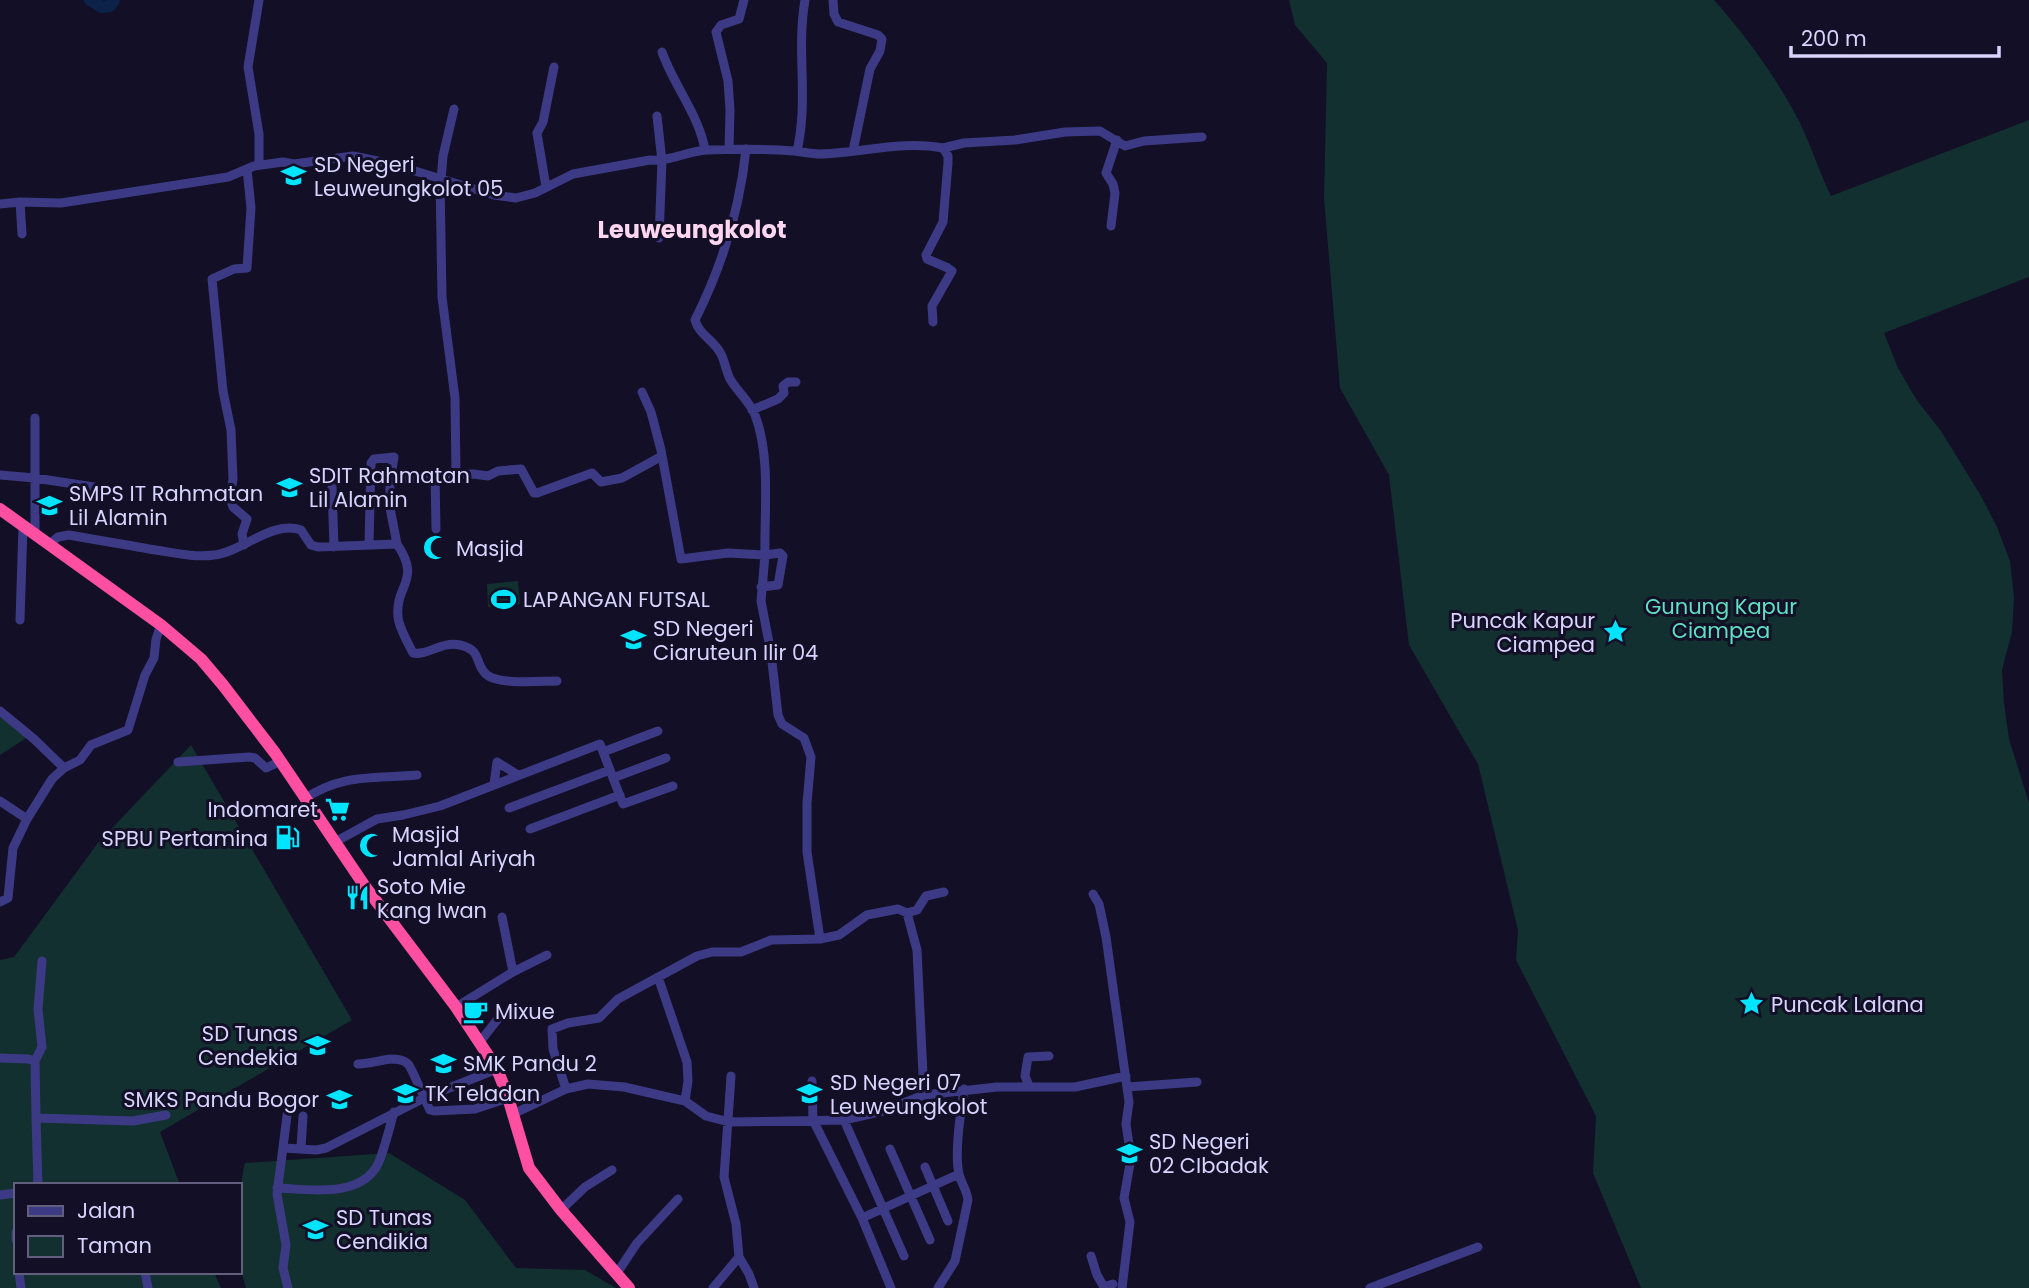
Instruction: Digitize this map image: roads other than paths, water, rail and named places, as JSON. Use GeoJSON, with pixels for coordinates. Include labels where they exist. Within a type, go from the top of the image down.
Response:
{"type":"FeatureCollection","features":[{"type":"Feature","properties":{"kind":"highway"},"geometry":{"type":"LineString","coordinates":[[0,509],[162,625],[201,660],[223,685],[364,884],[456,1007],[497,1069],[529,1168],[623,1283]]}},
{"type":"Feature","properties":{"kind":"street"},"geometry":{"type":"LineString","coordinates":[[259,0],[248,67],[259,134],[259,165]]}},
{"type":"Feature","properties":{"kind":"street"},"geometry":{"type":"LineString","coordinates":[[729,149],[728,81],[716,32],[721,25],[738,19],[744,0]]}},
{"type":"Feature","properties":{"kind":"street"},"geometry":{"type":"LineString","coordinates":[[797,151],[803,120],[802,32],[805,0]]}},
{"type":"Feature","properties":{"kind":"street"},"geometry":{"type":"LineString","coordinates":[[833,0],[834,14],[838,22],[878,35],[882,39],[880,51],[870,69],[853,151]]}},
{"type":"Feature","properties":{"kind":"street"},"geometry":{"type":"LineString","coordinates":[[662,52],[668,70],[698,125],[705,150]]}},
{"type":"Feature","properties":{"kind":"street"},"geometry":{"type":"LineString","coordinates":[[546,187],[537,134],[543,122],[554,67]]}},
{"type":"Feature","properties":{"kind":"street"},"geometry":{"type":"LineString","coordinates":[[454,109],[440,179],[442,297],[455,398],[456,476]]}},
{"type":"Feature","properties":{"kind":"street"},"geometry":{"type":"LineString","coordinates":[[657,116],[662,161],[659,238]]}},
{"type":"Feature","properties":{"kind":"street"},"geometry":{"type":"LineString","coordinates":[[0,204],[72,201],[228,177],[259,165],[283,162],[294,164],[353,156],[392,163],[494,195],[516,198],[535,193],[562,177],[585,171],[650,160],[662,161],[683,153],[705,150],[746,149],[820,154],[877,150],[894,146],[943,148],[964,143],[1015,140],[1065,132],[1100,131],[1125,146],[1144,141],[1202,137]]}},
{"type":"Feature","properties":{"kind":"street"},"geometry":{"type":"LineString","coordinates":[[1111,226],[1115,193],[1106,173],[1117,141]]}},
{"type":"Feature","properties":{"kind":"street"},"geometry":{"type":"LineString","coordinates":[[933,322],[932,306],[952,271],[926,256],[943,222],[948,156],[943,148]]}},
{"type":"Feature","properties":{"kind":"street"},"geometry":{"type":"LineString","coordinates":[[746,149],[733,224],[695,320],[699,331],[721,353],[728,376],[752,410],[760,437],[766,489],[761,601],[771,653],[778,715],[782,724],[804,738],[811,757],[807,852],[820,939]]}},
{"type":"Feature","properties":{"kind":"street"},"geometry":{"type":"LineString","coordinates":[[244,545],[242,534],[247,519],[233,507],[230,498],[233,479],[231,430],[223,391],[212,279],[234,269],[247,268],[251,208],[247,169]]}},
{"type":"Feature","properties":{"kind":"street"},"geometry":{"type":"LineString","coordinates":[[20,202],[22,234]]}},
{"type":"Feature","properties":{"kind":"street"},"geometry":{"type":"LineString","coordinates":[[752,410],[779,399],[784,393],[783,386],[788,382],[796,382]]}},
{"type":"Feature","properties":{"kind":"street"},"geometry":{"type":"LineString","coordinates":[[642,392],[651,412],[663,456],[681,559],[728,553],[780,553],[783,556],[778,585],[761,587]]}},
{"type":"Feature","properties":{"kind":"street"},"geometry":{"type":"LineString","coordinates":[[35,418],[35,535]]}},
{"type":"Feature","properties":{"kind":"street"},"geometry":{"type":"LineString","coordinates":[[390,481],[435,475],[488,476],[498,471],[521,469],[534,493],[537,493],[592,474],[601,482],[622,478],[663,456]]}},
{"type":"Feature","properties":{"kind":"street"},"geometry":{"type":"LineString","coordinates":[[369,544],[372,460],[394,457],[390,481],[390,508],[397,544],[405,554],[409,573],[398,607],[398,619],[413,653],[419,654],[447,644],[462,645],[476,653],[489,677],[505,681],[557,681]]}},
{"type":"Feature","properties":{"kind":"street"},"geometry":{"type":"LineString","coordinates":[[0,475],[94,487]]}},
{"type":"Feature","properties":{"kind":"street"},"geometry":{"type":"LineString","coordinates":[[435,475],[436,528]]}},
{"type":"Feature","properties":{"kind":"street"},"geometry":{"type":"LineString","coordinates":[[332,487],[334,547]]}},
{"type":"Feature","properties":{"kind":"street"},"geometry":{"type":"LineString","coordinates":[[20,620],[23,526]]}},
{"type":"Feature","properties":{"kind":"street"},"geometry":{"type":"LineString","coordinates":[[48,545],[58,537],[69,536],[181,554],[213,556],[268,534],[294,528],[301,530],[311,545],[318,547],[397,544]]}},
{"type":"Feature","properties":{"kind":"street"},"geometry":{"type":"LineString","coordinates":[[0,902],[8,898],[11,855],[27,819],[52,779],[64,768],[80,760],[91,746],[128,730],[144,678],[154,658],[156,639],[162,625]]}},
{"type":"Feature","properties":{"kind":"street"},"geometry":{"type":"LineString","coordinates":[[1,715],[34,739],[64,768]]}},
{"type":"Feature","properties":{"kind":"street"},"geometry":{"type":"LineString","coordinates":[[603,752],[657,731]]}},
{"type":"Feature","properties":{"kind":"street"},"geometry":{"type":"LineString","coordinates":[[335,842],[377,819],[440,806],[600,744],[623,804],[673,786]]}},
{"type":"Feature","properties":{"kind":"street"},"geometry":{"type":"LineString","coordinates":[[178,762],[249,757],[255,758],[266,768],[279,762]]}},
{"type":"Feature","properties":{"kind":"street"},"geometry":{"type":"LineString","coordinates":[[509,808],[666,758]]}},
{"type":"Feature","properties":{"kind":"street"},"geometry":{"type":"LineString","coordinates":[[494,784],[497,762],[518,775]]}},
{"type":"Feature","properties":{"kind":"street"},"geometry":{"type":"LineString","coordinates":[[304,799],[322,787],[350,779],[417,775]]}},
{"type":"Feature","properties":{"kind":"street"},"geometry":{"type":"LineString","coordinates":[[530,829],[620,795]]}},
{"type":"Feature","properties":{"kind":"street"},"geometry":{"type":"LineString","coordinates":[[0,801],[27,819]]}},
{"type":"Feature","properties":{"kind":"street"},"geometry":{"type":"LineString","coordinates":[[566,1088],[553,1049],[552,1029],[568,1023],[599,1018],[618,999],[697,957],[712,952],[741,952],[771,940],[820,939],[839,935],[867,915],[898,909],[907,913],[917,910],[926,896],[944,892]]}},
{"type":"Feature","properties":{"kind":"street"},"geometry":{"type":"LineString","coordinates":[[1091,1256],[1098,1279],[1104,1287],[1115,1287],[1124,1272],[1130,1222],[1124,1198],[1131,1158],[1126,1124],[1128,1087],[1106,937],[1099,904],[1093,894]]}},
{"type":"Feature","properties":{"kind":"street"},"geometry":{"type":"LineString","coordinates":[[907,913],[917,950],[924,1096]]}},
{"type":"Feature","properties":{"kind":"street"},"geometry":{"type":"LineString","coordinates":[[502,917],[513,972]]}},
{"type":"Feature","properties":{"kind":"street"},"geometry":{"type":"LineString","coordinates":[[456,1007],[513,972],[547,955]]}},
{"type":"Feature","properties":{"kind":"street"},"geometry":{"type":"LineString","coordinates":[[38,1183],[35,1061],[42,1047],[38,1009],[42,961]]}},
{"type":"Feature","properties":{"kind":"street"},"geometry":{"type":"LineString","coordinates":[[658,976],[687,1062],[685,1101]]}},
{"type":"Feature","properties":{"kind":"street"},"geometry":{"type":"LineString","coordinates":[[479,1042],[501,1016]]}},
{"type":"Feature","properties":{"kind":"street"},"geometry":{"type":"LineString","coordinates":[[1029,1086],[1025,1076],[1028,1057],[1049,1056]]}},
{"type":"Feature","properties":{"kind":"street"},"geometry":{"type":"LineString","coordinates":[[0,1058],[35,1061]]}},
{"type":"Feature","properties":{"kind":"street"},"geometry":{"type":"LineString","coordinates":[[358,1064],[390,1059],[404,1061],[410,1066],[430,1110],[434,1111],[475,1108],[508,1098]]}},
{"type":"Feature","properties":{"kind":"street"},"geometry":{"type":"LineString","coordinates":[[285,1148],[326,1148],[424,1098],[497,1069]]}},
{"type":"Feature","properties":{"kind":"street"},"geometry":{"type":"LineString","coordinates":[[731,1076],[723,1168],[736,1224],[738,1257],[754,1288]]}},
{"type":"Feature","properties":{"kind":"street"},"geometry":{"type":"LineString","coordinates":[[513,1114],[566,1088],[588,1084],[624,1087],[685,1101],[706,1116],[729,1122],[844,1120],[883,1111],[924,1096],[964,1089],[1075,1087],[1125,1076]]}},
{"type":"Feature","properties":{"kind":"street"},"geometry":{"type":"LineString","coordinates":[[812,1081],[813,1120],[862,1219],[890,1288]]}},
{"type":"Feature","properties":{"kind":"street"},"geometry":{"type":"LineString","coordinates":[[1128,1087],[1197,1082]]}},
{"type":"Feature","properties":{"kind":"street"},"geometry":{"type":"LineString","coordinates":[[938,1288],[955,1261],[968,1200],[959,1174],[960,1115],[964,1089]]}},
{"type":"Feature","properties":{"kind":"street"},"geometry":{"type":"LineString","coordinates":[[288,1108],[285,1148],[277,1188],[286,1245],[283,1268],[288,1288]]}},
{"type":"Feature","properties":{"kind":"street"},"geometry":{"type":"LineString","coordinates":[[277,1188],[329,1190],[347,1187],[362,1180],[377,1164],[394,1112]]}},
{"type":"Feature","properties":{"kind":"street"},"geometry":{"type":"LineString","coordinates":[[36,1118],[133,1121],[166,1115]]}},
{"type":"Feature","properties":{"kind":"street"},"geometry":{"type":"LineString","coordinates":[[301,1148],[303,1116]]}},
{"type":"Feature","properties":{"kind":"street"},"geometry":{"type":"LineString","coordinates":[[844,1120],[905,1256]]}},
{"type":"Feature","properties":{"kind":"street"},"geometry":{"type":"LineString","coordinates":[[890,1149],[930,1240]]}},
{"type":"Feature","properties":{"kind":"street"},"geometry":{"type":"LineString","coordinates":[[925,1167],[948,1221]]}},
{"type":"Feature","properties":{"kind":"street"},"geometry":{"type":"LineString","coordinates":[[561,1210],[585,1186],[612,1170]]}},
{"type":"Feature","properties":{"kind":"street"},"geometry":{"type":"LineString","coordinates":[[862,1219],[959,1174]]}},
{"type":"Feature","properties":{"kind":"street"},"geometry":{"type":"LineString","coordinates":[[623,1283],[637,1243],[678,1199]]}},
{"type":"Feature","properties":{"kind":"street"},"geometry":{"type":"LineString","coordinates":[[1370,1288],[1478,1247]]}},
{"type":"Feature","properties":{"kind":"street"},"geometry":{"type":"LineString","coordinates":[[713,1288],[738,1257]]}},
{"type":"Feature","properties":{"kind":"waterway"},"geometry":{"type":"LineString","coordinates":[[90,0],[102,7],[110,6],[114,0]]}},
{"type":"Feature","properties":{"kind":"place","name":"SD Negeri Leuweungkolot 05"},"geometry":{"type":"Point","coordinates":[294,176]}},
{"type":"Feature","properties":{"kind":"place","name":"SDIT Rahmatan Lil Alamin"},"geometry":{"type":"Point","coordinates":[289,487]}},
{"type":"Feature","properties":{"kind":"place","name":"SMPS IT Rahmatan Lil Alamin"},"geometry":{"type":"Point","coordinates":[49,505]}},
{"type":"Feature","properties":{"kind":"place","name":"Masjid"},"geometry":{"type":"Point","coordinates":[436,548]}},
{"type":"Feature","properties":{"kind":"place","name":"LAPANGAN FUTSAL"},"geometry":{"type":"Point","coordinates":[503,599]}},
{"type":"Feature","properties":{"kind":"place","name":"Puncak Kapur Ciampea"},"geometry":{"type":"Point","coordinates":[1615,632]}},
{"type":"Feature","properties":{"kind":"place","name":"SD Negeri Ciaruteun Ilir 04"},"geometry":{"type":"Point","coordinates":[633,640]}},
{"type":"Feature","properties":{"kind":"place","name":"Indomaret"},"geometry":{"type":"Point","coordinates":[338,809]}},
{"type":"Feature","properties":{"kind":"place","name":"SPBU Pertamina"},"geometry":{"type":"Point","coordinates":[288,838]}},
{"type":"Feature","properties":{"kind":"place","name":"Masjid Jamlal Ariyah"},"geometry":{"type":"Point","coordinates":[372,846]}},
{"type":"Feature","properties":{"kind":"place","name":"Soto Mie Kang Iwan"},"geometry":{"type":"Point","coordinates":[357,898]}},
{"type":"Feature","properties":{"kind":"place","name":"Puncak Lalana"},"geometry":{"type":"Point","coordinates":[1751,1004]}},
{"type":"Feature","properties":{"kind":"place","name":"Mixue"},"geometry":{"type":"Point","coordinates":[475,1011]}},
{"type":"Feature","properties":{"kind":"place","name":"SD Tunas Cendekia"},"geometry":{"type":"Point","coordinates":[318,1045]}},
{"type":"Feature","properties":{"kind":"place","name":"SMK Pandu 2"},"geometry":{"type":"Point","coordinates":[443,1063]}},
{"type":"Feature","properties":{"kind":"place","name":"TK Teladan"},"geometry":{"type":"Point","coordinates":[405,1093]}},
{"type":"Feature","properties":{"kind":"place","name":"SD Negeri 07 Leuweungkolot"},"geometry":{"type":"Point","coordinates":[810,1094]}},
{"type":"Feature","properties":{"kind":"place","name":"SMKS Pandu Bogor"},"geometry":{"type":"Point","coordinates":[339,1099]}},
{"type":"Feature","properties":{"kind":"place","name":"SD Negeri 02 CIbadak"},"geometry":{"type":"Point","coordinates":[1129,1153]}},
{"type":"Feature","properties":{"kind":"place","name":"SD Tunas Cendikia"},"geometry":{"type":"Point","coordinates":[316,1229]}},
{"type":"Feature","properties":{"kind":"district","name":"Leuweungkolot"},"geometry":{"type":"Point","coordinates":[692,229]}},
{"type":"Feature","properties":{"kind":"park label","name":"Gunung Kapur Ciampea"},"geometry":{"type":"Point","coordinates":[1721,618]}}]}
